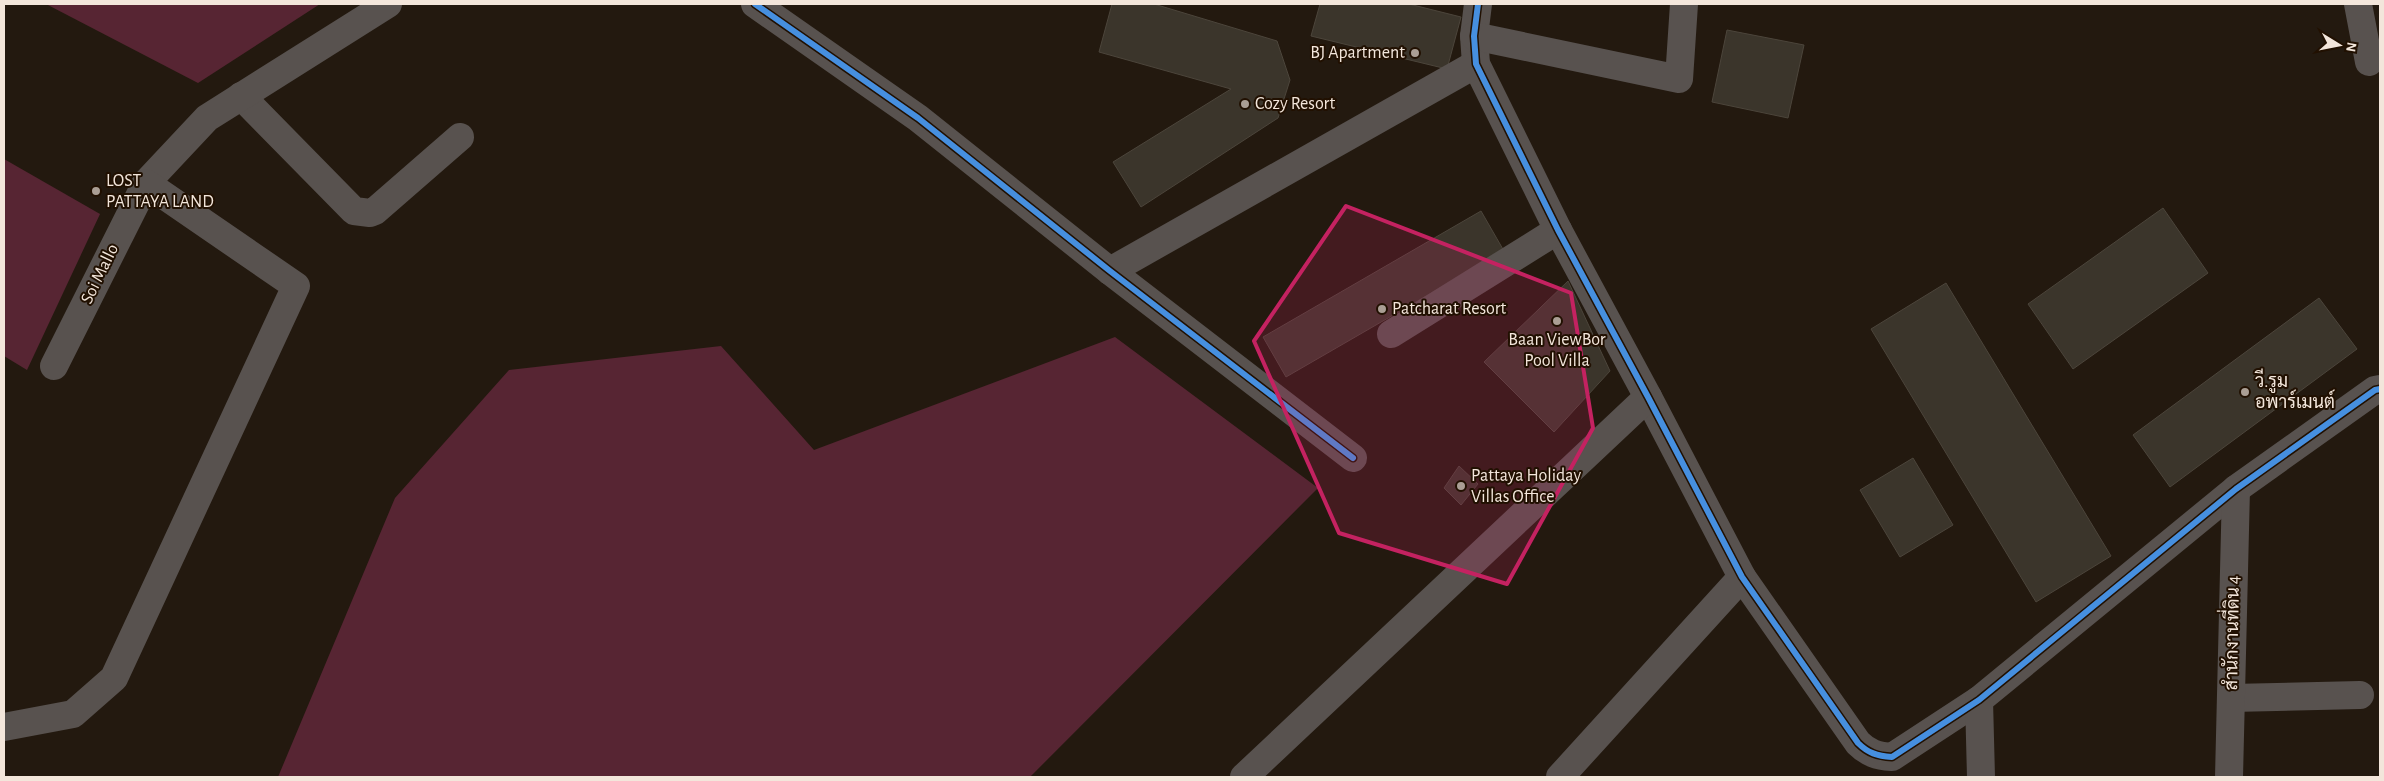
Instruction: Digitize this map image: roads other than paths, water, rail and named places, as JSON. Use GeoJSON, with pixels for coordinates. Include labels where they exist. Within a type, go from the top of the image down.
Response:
{"type":"FeatureCollection","features":[{"type":"Feature","properties":{"kind":"street","name":"Soi Mallo"},"geometry":{"type":"LineString","coordinates":[[54,366],[146,183],[206,118],[388,4]]}},
{"type":"Feature","properties":{"kind":"street"},"geometry":{"type":"LineString","coordinates":[[755,4],[918,118],[1110,271],[1352,458]]}},
{"type":"Feature","properties":{"kind":"street"},"geometry":{"type":"LineString","coordinates":[[1474,36],[1679,80],[1684,4]]}},
{"type":"Feature","properties":{"kind":"street"},"geometry":{"type":"LineString","coordinates":[[2358,4],[2369,62]]}},
{"type":"Feature","properties":{"kind":"street"},"geometry":{"type":"LineString","coordinates":[[1474,5],[1476,64],[1558,230],[1742,577],[1858,743],[1867,752],[1892,758],[1980,700],[2236,489],[2375,390],[2380,389]]}},
{"type":"Feature","properties":{"kind":"street"},"geometry":{"type":"LineString","coordinates":[[1110,271],[1476,64]]}},
{"type":"Feature","properties":{"kind":"street"},"geometry":{"type":"LineString","coordinates":[[240,96],[354,211],[362,213],[375,211],[460,137]]}},
{"type":"Feature","properties":{"kind":"street"},"geometry":{"type":"LineString","coordinates":[[4,727],[72,714],[114,678],[296,286],[146,183]]}},
{"type":"Feature","properties":{"kind":"street"},"geometry":{"type":"LineString","coordinates":[[1391,334],[1558,230]]}},
{"type":"Feature","properties":{"kind":"street"},"geometry":{"type":"LineString","coordinates":[[1244,777],[1648,397]]}},
{"type":"Feature","properties":{"kind":"street","name":"สำนักงานที่ดิน 4"},"geometry":{"type":"LineString","coordinates":[[2229,777],[2236,489]]}},
{"type":"Feature","properties":{"kind":"street"},"geometry":{"type":"LineString","coordinates":[[1560,777],[1742,577]]}},
{"type":"Feature","properties":{"kind":"street"},"geometry":{"type":"LineString","coordinates":[[2231,698],[2360,695]]}},
{"type":"Feature","properties":{"kind":"street"},"geometry":{"type":"LineString","coordinates":[[1980,700],[1981,777]]}},
{"type":"Feature","properties":{"kind":"place","name":"BJ Apartment"},"geometry":{"type":"Point","coordinates":[1415,53]}},
{"type":"Feature","properties":{"kind":"place","name":"Cozy Resort"},"geometry":{"type":"Point","coordinates":[1245,104]}},
{"type":"Feature","properties":{"kind":"place","name":"LOST PATTAYA LAND"},"geometry":{"type":"Point","coordinates":[96,191]}},
{"type":"Feature","properties":{"kind":"place","name":"Patcharat Resort"},"geometry":{"type":"Point","coordinates":[1382,309]}},
{"type":"Feature","properties":{"kind":"place","name":"Baan ViewBor Pool Villa"},"geometry":{"type":"Point","coordinates":[1557,321]}},
{"type":"Feature","properties":{"kind":"place","name":"วี.รูม อพาร์เมนต์"},"geometry":{"type":"Point","coordinates":[2245,392]}},
{"type":"Feature","properties":{"kind":"place","name":"Pattaya Holiday Villas Office"},"geometry":{"type":"Point","coordinates":[1461,486]}}]}
